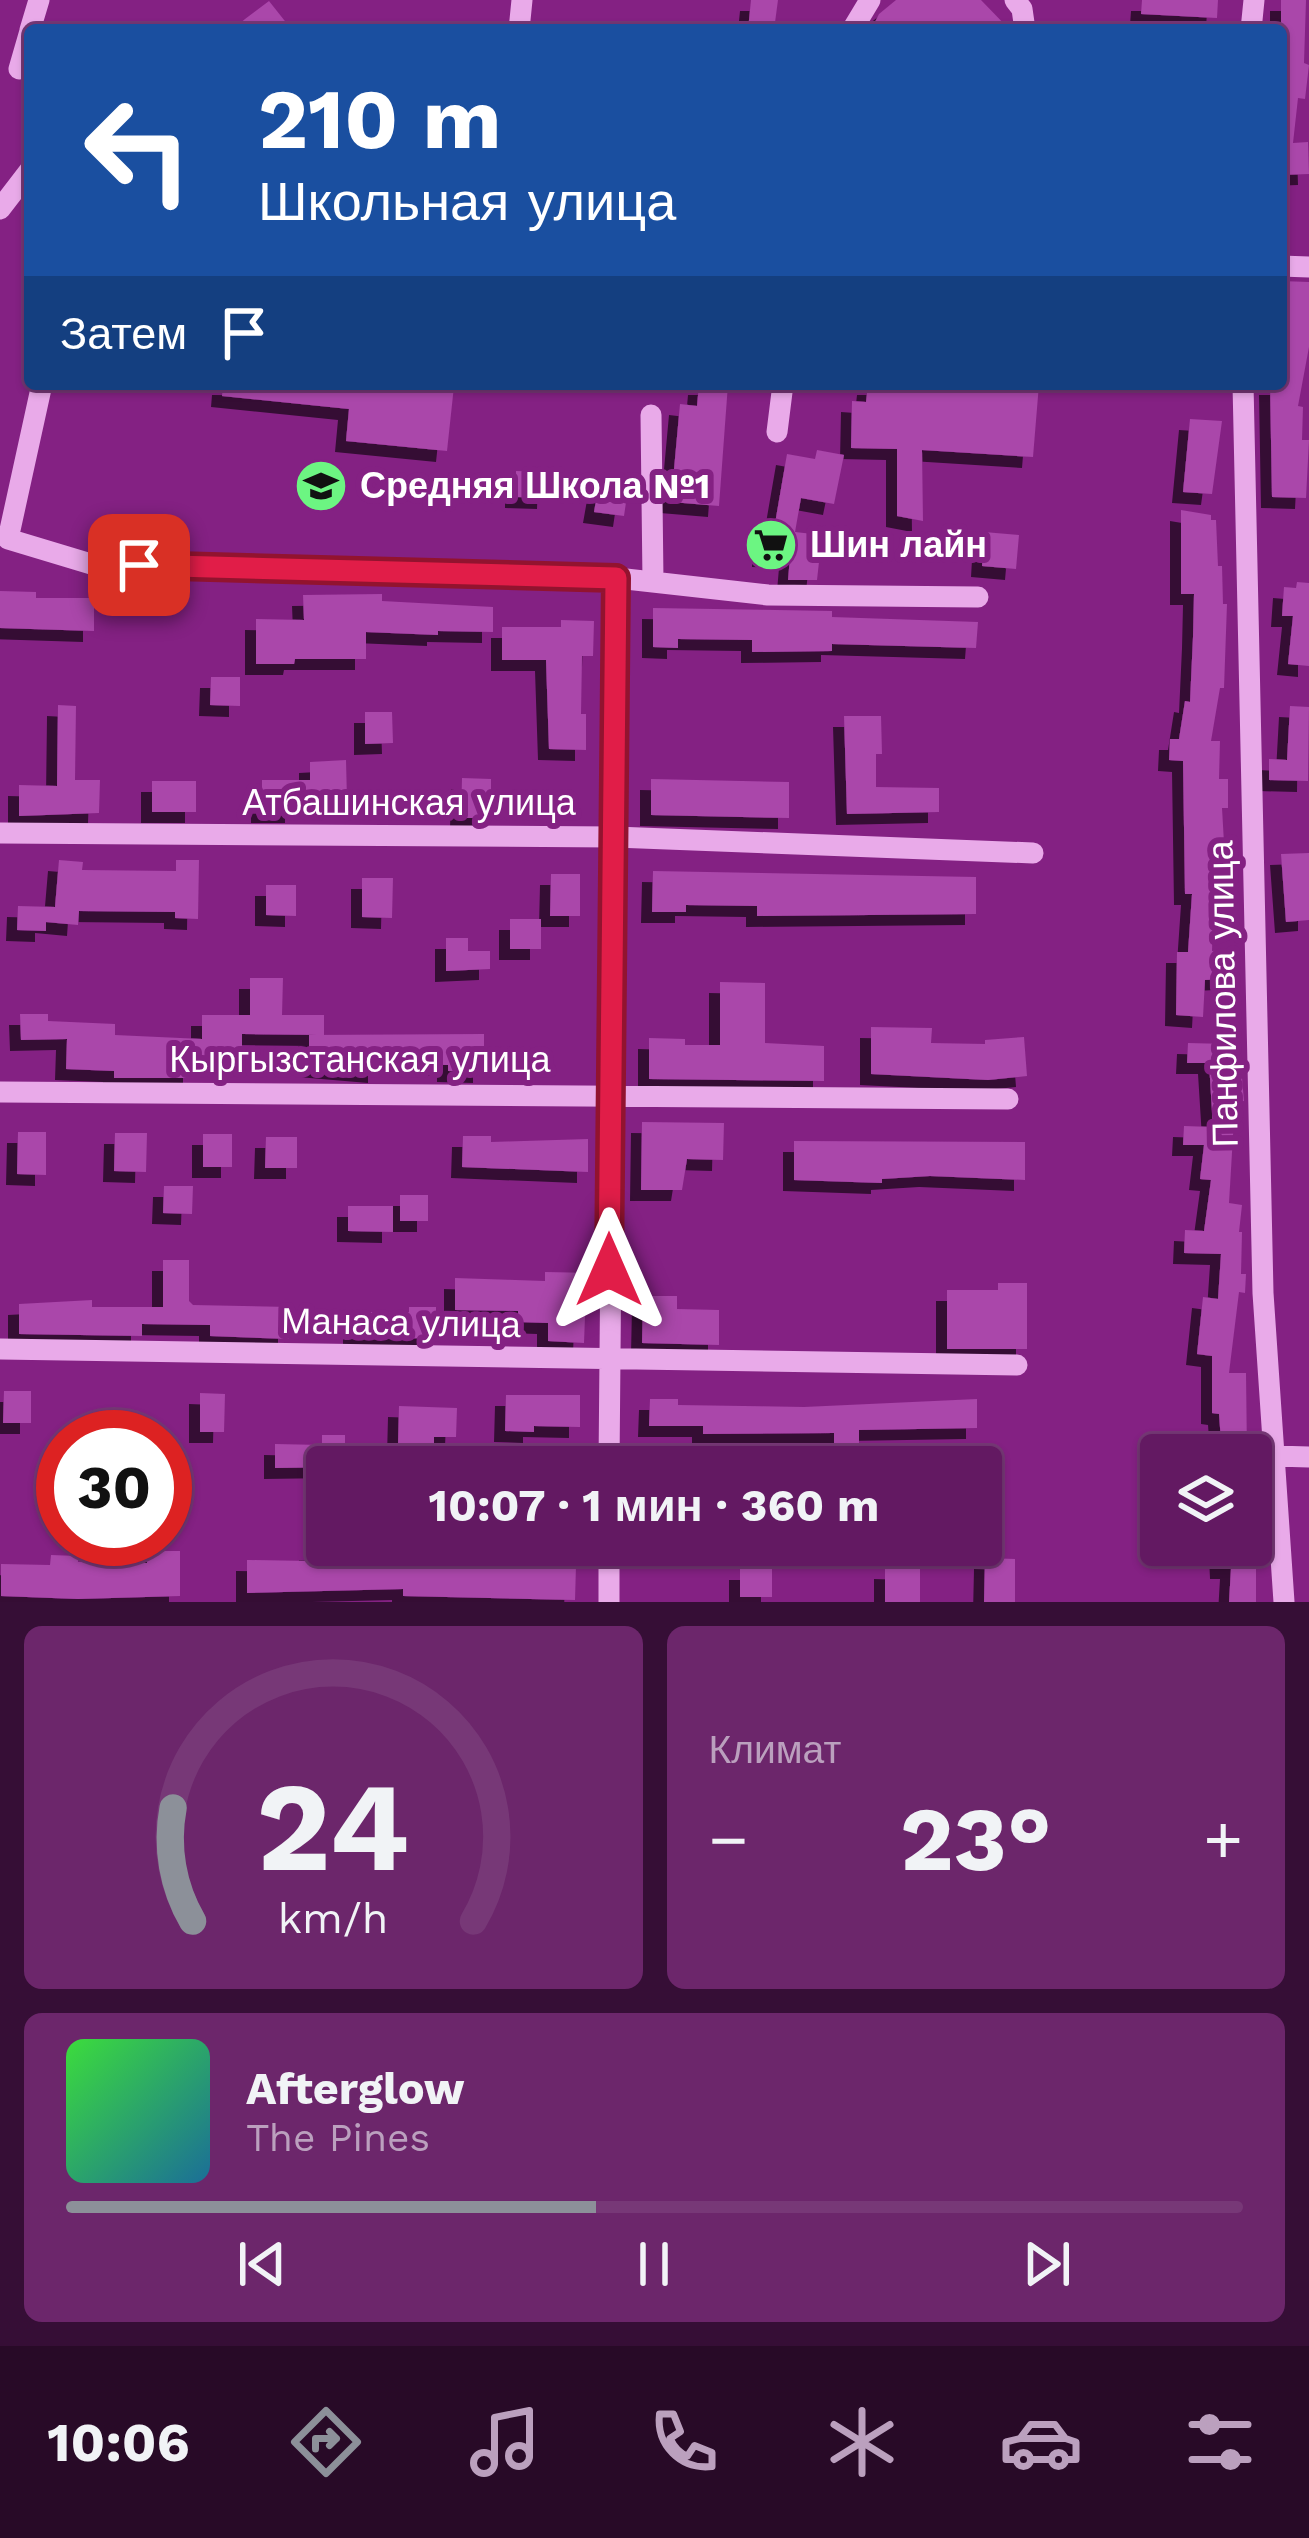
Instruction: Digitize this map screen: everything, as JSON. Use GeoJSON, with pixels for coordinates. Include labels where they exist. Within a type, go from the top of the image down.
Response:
{"type":"FeatureCollection","features":[{"type":"Feature","properties":{"kind":"street"},"geometry":{"type":"LineString","coordinates":[[0,208],[24,178]]}},
{"type":"Feature","properties":{"kind":"street"},"geometry":{"type":"LineString","coordinates":[[41,390],[4,537],[91,564],[616,578],[768,596],[979,597]]}},
{"type":"Feature","properties":{"kind":"street"},"geometry":{"type":"LineString","coordinates":[[777,432],[782,390]]}},
{"type":"Feature","properties":{"kind":"street","name":"Панфилова улица"},"geometry":{"type":"LineString","coordinates":[[1244,390],[1263,1292],[1284,1602]]}},
{"type":"Feature","properties":{"kind":"street"},"geometry":{"type":"LineString","coordinates":[[651,415],[653,581]]}},
{"type":"Feature","properties":{"kind":"street"},"geometry":{"type":"LineString","coordinates":[[609,1446],[616,578]]}},
{"type":"Feature","properties":{"kind":"street","name":"Атбашинская улица"},"geometry":{"type":"LineString","coordinates":[[0,833],[615,837],[1033,853]]}},
{"type":"Feature","properties":{"kind":"street","name":"Кыргызстанская улица"},"geometry":{"type":"LineString","coordinates":[[0,1092],[1008,1099]]}},
{"type":"Feature","properties":{"kind":"street","name":"Манаса улица"},"geometry":{"type":"LineString","coordinates":[[0,1349],[1017,1365]]}},
{"type":"Feature","properties":{"kind":"street"},"geometry":{"type":"LineString","coordinates":[[1275,1456],[1309,1456]]}},
{"type":"Feature","properties":{"kind":"street"},"geometry":{"type":"LineString","coordinates":[[609,1566],[609,1602]]}},
{"type":"Feature","properties":{"kind":"building"},"geometry":{"type":"Polygon","coordinates":[[[751,0],[778,0],[775,24],[749,24],[751,0]]]}},
{"type":"Feature","properties":{"kind":"building"},"geometry":{"type":"Polygon","coordinates":[[[896,0],[981,0],[1004,24],[874,24],[896,0]]]}},
{"type":"Feature","properties":{"kind":"building"},"geometry":{"type":"Polygon","coordinates":[[[1142,0],[1218,0],[1217,18],[1141,14],[1142,0]]]}},
{"type":"Feature","properties":{"kind":"building"},"geometry":{"type":"Polygon","coordinates":[[[1281,0],[1306,0],[1304,63],[1309,65],[1305,99],[1298,98],[1293,143],[1308,142],[1309,174],[1287,175],[1287,24],[1281,24],[1281,0]]]}},
{"type":"Feature","properties":{"kind":"building"},"geometry":{"type":"Polygon","coordinates":[[[269,1],[287,24],[239,24],[269,1]]]}},
{"type":"Feature","properties":{"kind":"building"},"geometry":{"type":"Polygon","coordinates":[[[1287,281],[1309,282],[1309,347],[1298,406],[1303,407],[1302,440],[1309,440],[1306,498],[1272,497],[1270,390],[1287,390],[1287,281]]]}},
{"type":"Feature","properties":{"kind":"building"},"geometry":{"type":"Polygon","coordinates":[[[222,390],[454,390],[447,451],[346,441],[349,409],[222,396],[222,390]]]}},
{"type":"Feature","properties":{"kind":"building"},"geometry":{"type":"Polygon","coordinates":[[[698,390],[728,390],[719,506],[671,502],[680,404],[697,406],[698,390]]]}},
{"type":"Feature","properties":{"kind":"building"},"geometry":{"type":"Polygon","coordinates":[[[867,390],[1039,390],[1033,457],[922,450],[923,521],[897,516],[897,449],[851,448],[852,401],[866,402],[867,390]]]}},
{"type":"Feature","properties":{"kind":"building"},"geometry":{"type":"Polygon","coordinates":[[[1190,419],[1222,421],[1212,494],[1183,492],[1190,419]]]}},
{"type":"Feature","properties":{"kind":"building"},"geometry":{"type":"Polygon","coordinates":[[[817,450],[844,455],[834,504],[801,498],[795,532],[822,535],[817,580],[788,580],[790,557],[763,556],[763,535],[773,535],[787,454],[815,459],[817,450]]]}},
{"type":"Feature","properties":{"kind":"building"},"geometry":{"type":"Polygon","coordinates":[[[516,471],[549,472],[548,498],[516,497],[516,471]]]}},
{"type":"Feature","properties":{"kind":"building"},"geometry":{"type":"Polygon","coordinates":[[[600,478],[629,482],[624,516],[594,512],[600,478]]]}},
{"type":"Feature","properties":{"kind":"building"},"geometry":{"type":"Polygon","coordinates":[[[1181,510],[1216,520],[1218,566],[1222,566],[1223,604],[1227,604],[1224,688],[1220,688],[1211,741],[1220,741],[1219,779],[1228,779],[1228,808],[1222,808],[1224,843],[1215,844],[1212,951],[1226,950],[1227,979],[1205,980],[1203,1017],[1176,1015],[1177,952],[1188,952],[1192,894],[1185,894],[1183,761],[1169,760],[1170,739],[1179,739],[1185,701],[1190,702],[1194,594],[1181,594],[1181,510]]]}},
{"type":"Feature","properties":{"kind":"building"},"geometry":{"type":"Polygon","coordinates":[[[984,532],[1019,535],[1016,569],[982,566],[984,532]]]}},
{"type":"Feature","properties":{"kind":"building"},"geometry":{"type":"Polygon","coordinates":[[[1297,582],[1309,583],[1309,666],[1288,664],[1293,616],[1282,616],[1284,587],[1296,588],[1297,582]]]}},
{"type":"Feature","properties":{"kind":"building"},"geometry":{"type":"Polygon","coordinates":[[[0,591],[36,592],[36,598],[94,598],[94,631],[0,628],[0,591]]]}},
{"type":"Feature","properties":{"kind":"building"},"geometry":{"type":"Polygon","coordinates":[[[382,594],[382,601],[493,607],[493,632],[366,632],[366,659],[256,664],[256,619],[304,620],[303,595],[382,594]]]}},
{"type":"Feature","properties":{"kind":"building"},"geometry":{"type":"Polygon","coordinates":[[[653,608],[832,611],[832,617],[978,622],[976,648],[832,644],[832,651],[752,652],[752,640],[678,639],[678,648],[653,647],[653,608]]]}},
{"type":"Feature","properties":{"kind":"building"},"geometry":{"type":"Polygon","coordinates":[[[561,620],[594,621],[593,656],[582,656],[586,750],[549,749],[546,660],[502,660],[502,627],[561,627],[561,620]]]}},
{"type":"Feature","properties":{"kind":"building"},"geometry":{"type":"Polygon","coordinates":[[[211,677],[240,677],[240,706],[210,705],[211,677]]]}},
{"type":"Feature","properties":{"kind":"building"},"geometry":{"type":"Polygon","coordinates":[[[58,705],[76,706],[75,780],[100,780],[99,813],[19,816],[19,785],[57,786],[58,705]]]}},
{"type":"Feature","properties":{"kind":"building"},"geometry":{"type":"Polygon","coordinates":[[[1290,706],[1309,707],[1308,781],[1269,780],[1269,759],[1287,760],[1290,706]]]}},
{"type":"Feature","properties":{"kind":"building"},"geometry":{"type":"Polygon","coordinates":[[[365,712],[392,712],[393,743],[365,744],[365,712]]]}},
{"type":"Feature","properties":{"kind":"building"},"geometry":{"type":"Polygon","coordinates":[[[844,716],[881,716],[882,754],[876,754],[876,787],[939,788],[939,812],[847,814],[844,716]]]}},
{"type":"Feature","properties":{"kind":"building"},"geometry":{"type":"Polygon","coordinates":[[[346,760],[347,800],[296,802],[296,812],[262,812],[262,780],[310,780],[310,762],[346,760]]]}},
{"type":"Feature","properties":{"kind":"building"},"geometry":{"type":"Polygon","coordinates":[[[462,778],[491,779],[491,818],[461,818],[462,778]]]}},
{"type":"Feature","properties":{"kind":"building"},"geometry":{"type":"Polygon","coordinates":[[[651,779],[789,782],[789,818],[651,815],[651,779]]]}},
{"type":"Feature","properties":{"kind":"building"},"geometry":{"type":"Polygon","coordinates":[[[152,781],[196,781],[196,812],[152,812],[152,781]]]}},
{"type":"Feature","properties":{"kind":"building"},"geometry":{"type":"Polygon","coordinates":[[[1309,853],[1309,920],[1286,922],[1281,854],[1309,853]]]}},
{"type":"Feature","properties":{"kind":"building"},"geometry":{"type":"Polygon","coordinates":[[[59,860],[83,862],[82,870],[176,871],[176,860],[199,860],[198,919],[175,918],[175,912],[79,911],[78,925],[46,922],[46,931],[17,930],[18,906],[55,907],[59,860]]]}},
{"type":"Feature","properties":{"kind":"building"},"geometry":{"type":"Polygon","coordinates":[[[653,871],[976,877],[976,914],[757,916],[757,906],[686,905],[686,912],[652,912],[653,871]]]}},
{"type":"Feature","properties":{"kind":"building"},"geometry":{"type":"Polygon","coordinates":[[[551,874],[580,874],[580,916],[550,916],[551,874]]]}},
{"type":"Feature","properties":{"kind":"building"},"geometry":{"type":"Polygon","coordinates":[[[362,878],[393,878],[392,918],[362,917],[362,878]]]}},
{"type":"Feature","properties":{"kind":"building"},"geometry":{"type":"Polygon","coordinates":[[[266,885],[296,885],[296,916],[266,915],[266,885]]]}},
{"type":"Feature","properties":{"kind":"building"},"geometry":{"type":"Polygon","coordinates":[[[510,919],[541,919],[541,949],[510,949],[510,919]]]}},
{"type":"Feature","properties":{"kind":"building"},"geometry":{"type":"Polygon","coordinates":[[[446,938],[468,938],[468,951],[490,951],[490,969],[446,971],[446,938]]]}},
{"type":"Feature","properties":{"kind":"building"},"geometry":{"type":"Polygon","coordinates":[[[250,978],[283,978],[282,1015],[324,1015],[324,1035],[242,1034],[242,1064],[194,1064],[194,1078],[114,1078],[114,1071],[66,1069],[67,1039],[21,1040],[20,1014],[48,1014],[48,1021],[115,1024],[115,1035],[202,1039],[202,1015],[250,1015],[250,978]]]}},
{"type":"Feature","properties":{"kind":"building"},"geometry":{"type":"Polygon","coordinates":[[[720,982],[765,983],[765,1043],[824,1046],[824,1081],[649,1079],[649,1038],[720,1045],[720,982]]]}},
{"type":"Feature","properties":{"kind":"building"},"geometry":{"type":"Polygon","coordinates":[[[871,1027],[932,1028],[931,1043],[985,1044],[985,1040],[1024,1037],[1027,1076],[988,1080],[871,1074],[871,1027]]]}},
{"type":"Feature","properties":{"kind":"building"},"geometry":{"type":"Polygon","coordinates":[[[484,1034],[484,1072],[448,1071],[448,1065],[379,1064],[379,1072],[309,1066],[309,1035],[484,1034]]]}},
{"type":"Feature","properties":{"kind":"building"},"geometry":{"type":"Polygon","coordinates":[[[1188,1043],[1227,1044],[1226,1079],[1242,1078],[1244,1101],[1235,1102],[1229,1203],[1242,1205],[1241,1274],[1246,1274],[1245,1293],[1239,1292],[1229,1373],[1246,1373],[1247,1434],[1220,1434],[1219,1414],[1212,1413],[1212,1356],[1197,1354],[1203,1297],[1218,1299],[1221,1254],[1184,1253],[1185,1230],[1204,1231],[1211,1180],[1200,1179],[1204,1145],[1183,1145],[1184,1126],[1213,1127],[1209,1063],[1187,1063],[1188,1043]]]}},
{"type":"Feature","properties":{"kind":"building"},"geometry":{"type":"Polygon","coordinates":[[[642,1122],[724,1123],[723,1160],[687,1159],[682,1190],[641,1190],[642,1122]]]}},
{"type":"Feature","properties":{"kind":"building"},"geometry":{"type":"Polygon","coordinates":[[[18,1132],[46,1132],[46,1175],[17,1174],[18,1132]]]}},
{"type":"Feature","properties":{"kind":"building"},"geometry":{"type":"Polygon","coordinates":[[[115,1133],[147,1133],[146,1172],[114,1171],[115,1133]]]}},
{"type":"Feature","properties":{"kind":"building"},"geometry":{"type":"Polygon","coordinates":[[[203,1134],[232,1134],[232,1167],[203,1167],[203,1134]]]}},
{"type":"Feature","properties":{"kind":"building"},"geometry":{"type":"Polygon","coordinates":[[[463,1136],[491,1136],[491,1142],[588,1139],[588,1172],[462,1167],[463,1136]]]}},
{"type":"Feature","properties":{"kind":"building"},"geometry":{"type":"Polygon","coordinates":[[[266,1137],[297,1137],[297,1168],[265,1168],[266,1137]]]}},
{"type":"Feature","properties":{"kind":"building"},"geometry":{"type":"Polygon","coordinates":[[[794,1141],[1025,1142],[1025,1180],[930,1176],[882,1179],[882,1183],[794,1180],[794,1141]]]}},
{"type":"Feature","properties":{"kind":"building"},"geometry":{"type":"Polygon","coordinates":[[[164,1186],[193,1186],[192,1214],[163,1213],[164,1186]]]}},
{"type":"Feature","properties":{"kind":"building"},"geometry":{"type":"Polygon","coordinates":[[[400,1195],[428,1195],[428,1221],[400,1221],[400,1195]]]}},
{"type":"Feature","properties":{"kind":"building"},"geometry":{"type":"Polygon","coordinates":[[[348,1206],[393,1206],[393,1232],[348,1231],[348,1206]]]}},
{"type":"Feature","properties":{"kind":"building"},"geometry":{"type":"Polygon","coordinates":[[[163,1260],[189,1260],[189,1301],[193,1305],[289,1307],[289,1339],[210,1336],[210,1325],[142,1324],[142,1336],[19,1334],[19,1304],[92,1300],[92,1307],[163,1307],[163,1260]]]}},
{"type":"Feature","properties":{"kind":"building"},"geometry":{"type":"Polygon","coordinates":[[[545,1272],[596,1273],[596,1290],[586,1290],[584,1343],[548,1341],[548,1323],[518,1322],[518,1311],[455,1310],[455,1278],[545,1281],[545,1272]]]}},
{"type":"Feature","properties":{"kind":"building"},"geometry":{"type":"Polygon","coordinates":[[[998,1283],[1027,1283],[1027,1349],[947,1349],[947,1290],[998,1290],[998,1283]]]}},
{"type":"Feature","properties":{"kind":"building"},"geometry":{"type":"Polygon","coordinates":[[[643,1296],[677,1296],[677,1309],[719,1310],[719,1345],[642,1343],[643,1296]]]}},
{"type":"Feature","properties":{"kind":"building"},"geometry":{"type":"Polygon","coordinates":[[[409,1307],[436,1307],[436,1338],[354,1339],[354,1312],[409,1312],[409,1307]]]}},
{"type":"Feature","properties":{"kind":"building"},"geometry":{"type":"Polygon","coordinates":[[[4,1391],[31,1391],[31,1423],[3,1423],[4,1391]]]}},
{"type":"Feature","properties":{"kind":"building"},"geometry":{"type":"Polygon","coordinates":[[[200,1393],[225,1394],[224,1432],[200,1432],[200,1393]]]}},
{"type":"Feature","properties":{"kind":"building"},"geometry":{"type":"Polygon","coordinates":[[[506,1395],[580,1395],[580,1427],[505,1431],[506,1395]]]}},
{"type":"Feature","properties":{"kind":"building"},"geometry":{"type":"Polygon","coordinates":[[[650,1399],[678,1399],[678,1405],[804,1407],[977,1399],[977,1428],[859,1430],[859,1446],[834,1446],[834,1433],[703,1434],[703,1426],[649,1426],[650,1399]]]}},
{"type":"Feature","properties":{"kind":"building"},"geometry":{"type":"Polygon","coordinates":[[[399,1406],[457,1408],[456,1437],[434,1437],[434,1445],[398,1445],[399,1406]]]}},
{"type":"Feature","properties":{"kind":"building"},"geometry":{"type":"Polygon","coordinates":[[[322,1435],[345,1435],[345,1446],[306,1446],[306,1468],[275,1468],[275,1444],[322,1445],[322,1435]]]}},
{"type":"Feature","properties":{"kind":"building"},"geometry":{"type":"Polygon","coordinates":[[[1002,1559],[1015,1559],[1015,1602],[984,1602],[985,1566],[1002,1566],[1002,1559]]]}},
{"type":"Feature","properties":{"kind":"building"},"geometry":{"type":"Polygon","coordinates":[[[247,1560],[306,1561],[306,1566],[576,1566],[575,1600],[403,1596],[403,1589],[247,1593],[247,1560]]]}},
{"type":"Feature","properties":{"kind":"building"},"geometry":{"type":"Polygon","coordinates":[[[1,1564],[180,1566],[180,1596],[1,1596],[1,1564]]]}},
{"type":"Feature","properties":{"kind":"building"},"geometry":{"type":"Polygon","coordinates":[[[1256,1566],[1256,1602],[1229,1602],[1231,1568],[1221,1568],[1256,1566]]]}},
{"type":"Feature","properties":{"kind":"building"},"geometry":{"type":"Polygon","coordinates":[[[885,1568],[920,1569],[920,1602],[885,1602],[885,1568]]]}},
{"type":"Feature","properties":{"kind":"building"},"geometry":{"type":"Polygon","coordinates":[[[740,1569],[772,1569],[772,1597],[740,1597],[740,1569]]]}},
{"type":"Feature","properties":{"kind":"place","name":"Средняя Школа №1"},"geometry":{"type":"Point","coordinates":[321,486]}},
{"type":"Feature","properties":{"kind":"place","name":"Шин лайн"},"geometry":{"type":"Point","coordinates":[771,545]}},
{"type":"Feature","properties":{"kind":"route"},"geometry":{"type":"LineString","coordinates":[[139,565],[616,578],[609,1270]]}}]}
